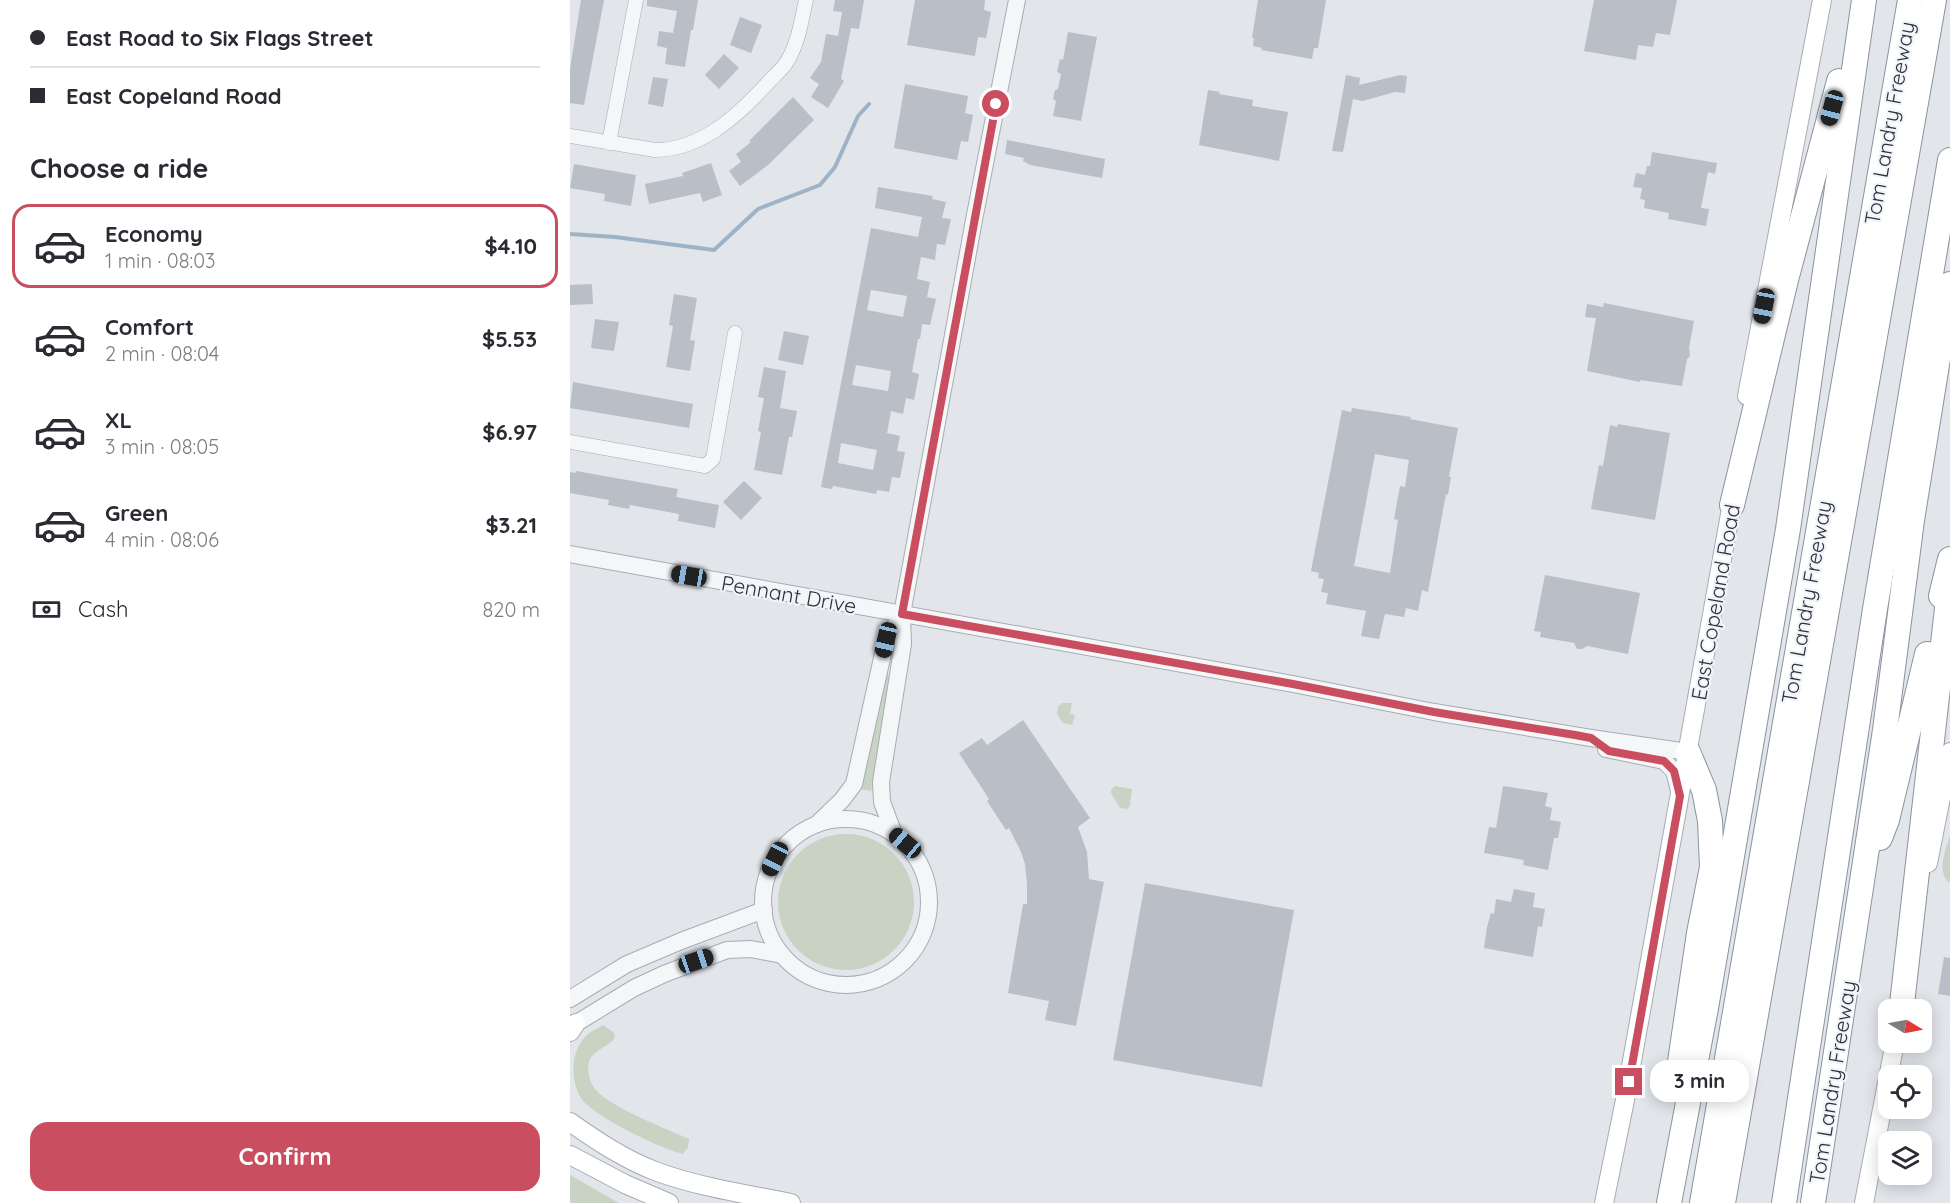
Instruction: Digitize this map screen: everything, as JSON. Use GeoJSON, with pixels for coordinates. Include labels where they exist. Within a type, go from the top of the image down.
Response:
{"type":"FeatureCollection","features":[{"type":"Feature","properties":{"kind":"highway"},"geometry":{"type":"LineString","coordinates":[[1732,505],[1786,280],[1862,0]]}},
{"type":"Feature","properties":{"kind":"highway"},"geometry":{"type":"LineString","coordinates":[[1668,1203],[1706,1008],[1765,672],[1810,380],[1862,0]]}},
{"type":"Feature","properties":{"kind":"highway","name":"Tom Landry Freeway"},"geometry":{"type":"LineString","coordinates":[[1702,1203],[1910,0]]}},
{"type":"Feature","properties":{"kind":"highway"},"geometry":{"type":"LineString","coordinates":[[1723,1203],[1934,0]]}},
{"type":"Feature","properties":{"kind":"highway"},"geometry":{"type":"LineString","coordinates":[[1784,1203],[1875,609],[1950,160]]}},
{"type":"Feature","properties":{"kind":"highway","name":"Tom Landry Freeway"},"geometry":{"type":"LineString","coordinates":[[1813,1203],[1885,730],[1912,520],[1950,284]]}},
{"type":"Feature","properties":{"kind":"highway"},"geometry":{"type":"LineString","coordinates":[[1912,520],[1938,434],[1950,365]]}},
{"type":"Feature","properties":{"kind":"highway"},"geometry":{"type":"LineString","coordinates":[[1861,884],[1887,820],[1950,559]]}},
{"type":"Feature","properties":{"kind":"highway"},"geometry":{"type":"LineString","coordinates":[[1902,999],[1950,582]]}},
{"type":"Feature","properties":{"kind":"highway"},"geometry":{"type":"LineString","coordinates":[[1668,1203],[1674,1104],[1684,1022],[1712,867],[1710,821],[1704,790],[1688,752]]}},
{"type":"Feature","properties":{"kind":"main road","name":"East Copeland Road"},"geometry":{"type":"LineString","coordinates":[[1604,1203],[1625,1100],[1732,505],[1754,359],[1822,0]]}},
{"type":"Feature","properties":{"kind":"main road"},"geometry":{"type":"LineString","coordinates":[[1903,999],[1950,752]]}},
{"type":"Feature","properties":{"kind":"main road"},"geometry":{"type":"LineString","coordinates":[[1864,1203],[1893,1053]]}},
{"type":"Feature","properties":{"kind":"main road"},"geometry":{"type":"LineString","coordinates":[[570,1110],[604,1145]]}},
{"type":"Feature","properties":{"kind":"main road"},"geometry":{"type":"LineString","coordinates":[[570,1122],[604,1145],[641,1165],[687,1182],[791,1203]]}},
{"type":"Feature","properties":{"kind":"main road"},"geometry":{"type":"LineString","coordinates":[[570,1155],[625,1184],[669,1203]]}},
{"type":"Feature","properties":{"kind":"street"},"geometry":{"type":"LineString","coordinates":[[609,143],[636,0]]}},
{"type":"Feature","properties":{"kind":"street"},"geometry":{"type":"LineString","coordinates":[[570,136],[666,150],[686,145],[711,133],[742,110],[784,65],[799,35],[806,0]]}},
{"type":"Feature","properties":{"kind":"street"},"geometry":{"type":"LineString","coordinates":[[894,834],[882,802],[881,782],[903,644],[902,614],[1017,0]]}},
{"type":"Feature","properties":{"kind":"street"},"geometry":{"type":"LineString","coordinates":[[570,442],[705,466],[713,459],[735,333]]}},
{"type":"Feature","properties":{"kind":"street","name":"Pennant Drive"},"geometry":{"type":"LineString","coordinates":[[570,554],[1293,684],[1434,712],[1688,752]]}},
{"type":"Feature","properties":{"kind":"street"},"geometry":{"type":"LineString","coordinates":[[816,824],[855,819],[882,827],[894,834],[914,854],[927,880],[928,916],[921,937],[905,961],[895,970],[877,979],[858,985],[844,986],[809,977],[799,971],[782,955],[769,934],[764,910],[765,884],[775,859],[792,838],[816,824],[842,800],[854,784],[886,640],[902,614]]}},
{"type":"Feature","properties":{"kind":"street"},"geometry":{"type":"LineString","coordinates":[[1591,738],[1609,751],[1664,761],[1674,771],[1680,796]]}},
{"type":"Feature","properties":{"kind":"street"},"geometry":{"type":"LineString","coordinates":[[570,999],[636,960],[764,910]]}},
{"type":"Feature","properties":{"kind":"street"},"geometry":{"type":"LineString","coordinates":[[572,1028],[634,988],[727,950],[751,949],[782,955]]}},
{"type":"Feature","properties":{"kind":"green space"},"geometry":{"type":"Polygon","coordinates":[[[886,674],[889,676],[871,791],[861,789],[886,674]]]}},
{"type":"Feature","properties":{"kind":"green space"},"geometry":{"type":"Polygon","coordinates":[[[1062,703],[1072,703],[1070,714],[1075,715],[1072,725],[1063,723],[1057,714],[1058,706],[1062,703]]]}},
{"type":"Feature","properties":{"kind":"green space"},"geometry":{"type":"Polygon","coordinates":[[[1115,786],[1132,789],[1130,806],[1127,809],[1120,808],[1111,793],[1115,786]]]}},
{"type":"Feature","properties":{"kind":"green space"},"geometry":{"type":"Polygon","coordinates":[[[846,834],[872,839],[884,845],[894,854],[903,864],[909,876],[914,902],[909,928],[903,940],[894,950],[884,959],[872,965],[846,970],[820,965],[808,959],[798,950],[789,940],[783,928],[778,902],[783,876],[789,864],[798,854],[808,845],[820,839],[846,834]]]}},
{"type":"Feature","properties":{"kind":"green space"},"geometry":{"type":"Polygon","coordinates":[[[1950,835],[1949,883],[1945,878],[1943,866],[1950,835]]]}},
{"type":"Feature","properties":{"kind":"green space"},"geometry":{"type":"Polygon","coordinates":[[[603,1025],[613,1032],[615,1037],[591,1057],[588,1069],[593,1086],[603,1096],[625,1110],[689,1139],[688,1147],[683,1154],[616,1125],[592,1109],[579,1095],[574,1078],[576,1052],[586,1036],[603,1025]]]}},
{"type":"Feature","properties":{"kind":"green space"},"geometry":{"type":"Polygon","coordinates":[[[570,1175],[619,1203],[570,1203],[570,1175]]]}},
{"type":"Feature","properties":{"kind":"building"},"geometry":{"type":"Polygon","coordinates":[[[581,0],[604,0],[584,105],[570,103],[570,69],[581,0]]]}},
{"type":"Feature","properties":{"kind":"building"},"geometry":{"type":"Polygon","coordinates":[[[647,0],[698,0],[685,67],[665,64],[667,48],[657,46],[659,31],[673,33],[677,11],[647,6],[647,0]]]}},
{"type":"Feature","properties":{"kind":"building"},"geometry":{"type":"Polygon","coordinates":[[[835,0],[864,0],[859,29],[851,28],[841,79],[844,81],[828,108],[811,97],[819,84],[810,78],[821,62],[826,34],[838,36],[842,12],[833,11],[835,0]]]}},
{"type":"Feature","properties":{"kind":"building"},"geometry":{"type":"Polygon","coordinates":[[[915,0],[985,0],[984,10],[991,12],[986,38],[978,37],[975,56],[907,45],[915,0]]]}},
{"type":"Feature","properties":{"kind":"building"},"geometry":{"type":"Polygon","coordinates":[[[1258,0],[1326,0],[1318,48],[1314,48],[1312,59],[1261,50],[1262,48],[1253,46],[1254,38],[1252,38],[1258,0]]]}},
{"type":"Feature","properties":{"kind":"building"},"geometry":{"type":"Polygon","coordinates":[[[1594,0],[1677,0],[1670,35],[1656,33],[1653,47],[1638,45],[1636,60],[1584,51],[1594,0]]]}},
{"type":"Feature","properties":{"kind":"building"},"geometry":{"type":"Polygon","coordinates":[[[740,17],[762,25],[751,53],[730,45],[740,17]]]}},
{"type":"Feature","properties":{"kind":"building"},"geometry":{"type":"Polygon","coordinates":[[[1068,32],[1097,37],[1081,121],[1053,116],[1056,101],[1053,99],[1061,74],[1057,72],[1060,59],[1063,60],[1068,32]]]}},
{"type":"Feature","properties":{"kind":"building"},"geometry":{"type":"Polygon","coordinates":[[[724,54],[739,68],[719,89],[705,75],[724,54]]]}},
{"type":"Feature","properties":{"kind":"building"},"geometry":{"type":"Polygon","coordinates":[[[1346,75],[1360,78],[1359,85],[1400,75],[1407,76],[1405,93],[1395,92],[1362,101],[1353,99],[1343,152],[1332,151],[1346,75]]]}},
{"type":"Feature","properties":{"kind":"building"},"geometry":{"type":"Polygon","coordinates":[[[653,77],[668,79],[663,107],[648,104],[653,77]]]}},
{"type":"Feature","properties":{"kind":"building"},"geometry":{"type":"Polygon","coordinates":[[[905,84],[968,96],[965,113],[973,115],[968,142],[961,141],[957,160],[894,148],[905,84]]]}},
{"type":"Feature","properties":{"kind":"building"},"geometry":{"type":"Polygon","coordinates":[[[1208,90],[1253,100],[1252,106],[1288,112],[1279,161],[1199,145],[1208,90]]]}},
{"type":"Feature","properties":{"kind":"building"},"geometry":{"type":"Polygon","coordinates":[[[793,97],[814,120],[768,165],[740,186],[729,171],[741,162],[736,154],[751,142],[749,141],[793,97]]]}},
{"type":"Feature","properties":{"kind":"building"},"geometry":{"type":"Polygon","coordinates":[[[1007,140],[1105,159],[1102,178],[1030,165],[1023,161],[1024,158],[1005,154],[1007,140]]]}},
{"type":"Feature","properties":{"kind":"building"},"geometry":{"type":"Polygon","coordinates":[[[1652,152],[1717,163],[1715,174],[1708,172],[1701,208],[1709,209],[1706,226],[1668,219],[1669,213],[1644,208],[1645,200],[1640,199],[1642,188],[1633,187],[1636,173],[1645,175],[1647,166],[1650,166],[1652,152]]]}},
{"type":"Feature","properties":{"kind":"building"},"geometry":{"type":"Polygon","coordinates":[[[711,163],[722,195],[703,202],[700,193],[649,204],[645,184],[683,176],[682,173],[711,163]]]}},
{"type":"Feature","properties":{"kind":"building"},"geometry":{"type":"Polygon","coordinates":[[[574,164],[636,175],[631,206],[604,201],[605,194],[570,188],[574,164]]]}},
{"type":"Feature","properties":{"kind":"building"},"geometry":{"type":"Polygon","coordinates":[[[878,187],[933,196],[932,199],[946,202],[942,218],[951,219],[945,245],[937,244],[935,260],[921,257],[917,279],[930,282],[927,297],[936,299],[930,325],[922,324],[920,339],[918,339],[912,372],[919,374],[914,400],[906,398],[903,414],[891,411],[887,433],[900,436],[897,451],[905,452],[900,478],[892,477],[889,492],[877,490],[876,494],[833,486],[832,489],[821,487],[871,228],[918,237],[922,217],[875,208],[878,187]],[[871,290],[867,310],[903,317],[907,296],[871,290]],[[856,365],[852,385],[888,391],[891,371],[856,365]],[[841,443],[838,463],[873,470],[877,450],[841,443]]]}},
{"type":"Feature","properties":{"kind":"building"},"geometry":{"type":"Polygon","coordinates":[[[592,284],[593,304],[570,305],[570,285],[592,284]]]}},
{"type":"Feature","properties":{"kind":"building"},"geometry":{"type":"Polygon","coordinates":[[[674,294],[697,298],[690,340],[695,341],[690,371],[666,367],[673,326],[669,325],[674,294]]]}},
{"type":"Feature","properties":{"kind":"building"},"geometry":{"type":"Polygon","coordinates":[[[1604,303],[1694,321],[1689,348],[1690,356],[1687,359],[1682,386],[1640,380],[1640,382],[1587,371],[1596,318],[1585,317],[1587,304],[1603,307],[1604,303]]]}},
{"type":"Feature","properties":{"kind":"building"},"geometry":{"type":"Polygon","coordinates":[[[595,319],[619,322],[614,351],[591,348],[595,319]]]}},
{"type":"Feature","properties":{"kind":"building"},"geometry":{"type":"Polygon","coordinates":[[[784,331],[809,336],[803,365],[778,360],[784,331]]]}},
{"type":"Feature","properties":{"kind":"building"},"geometry":{"type":"Polygon","coordinates":[[[764,367],[786,371],[780,408],[797,411],[792,437],[789,437],[782,475],[754,470],[761,432],[758,431],[764,398],[758,397],[764,367]]]}},
{"type":"Feature","properties":{"kind":"building"},"geometry":{"type":"Polygon","coordinates":[[[573,382],[693,404],[689,428],[570,408],[573,382]]]}},
{"type":"Feature","properties":{"kind":"building"},"geometry":{"type":"Polygon","coordinates":[[[1352,408],[1411,417],[1410,419],[1458,428],[1448,495],[1446,494],[1428,592],[1422,590],[1418,611],[1406,608],[1404,617],[1385,614],[1379,639],[1361,636],[1366,611],[1326,604],[1328,593],[1321,592],[1324,579],[1318,578],[1319,573],[1311,571],[1342,410],[1351,412],[1352,408]],[[1375,454],[1354,566],[1390,573],[1398,520],[1394,519],[1400,486],[1405,487],[1409,460],[1375,454]]]}},
{"type":"Feature","properties":{"kind":"building"},"geometry":{"type":"Polygon","coordinates":[[[1618,424],[1670,433],[1655,520],[1591,509],[1599,465],[1603,466],[1610,425],[1617,427],[1618,424]]]}},
{"type":"Feature","properties":{"kind":"building"},"geometry":{"type":"Polygon","coordinates":[[[576,471],[678,489],[676,497],[719,505],[715,528],[678,521],[679,514],[630,505],[629,509],[608,505],[609,500],[570,493],[570,472],[575,473],[576,471]]]}},
{"type":"Feature","properties":{"kind":"building"},"geometry":{"type":"Polygon","coordinates":[[[744,481],[762,498],[741,520],[723,502],[744,481]]]}},
{"type":"Feature","properties":{"kind":"building"},"geometry":{"type":"Polygon","coordinates":[[[1545,575],[1640,593],[1628,654],[1587,646],[1577,649],[1574,643],[1540,637],[1541,632],[1534,631],[1545,575]]]}},
{"type":"Feature","properties":{"kind":"building"},"geometry":{"type":"Polygon","coordinates":[[[1023,720],[1090,818],[1078,827],[1087,852],[1089,879],[1104,882],[1076,1026],[1045,1020],[1049,1001],[1008,993],[1023,904],[1027,904],[1025,864],[1009,828],[1006,830],[959,753],[982,738],[987,745],[1023,720]]]}},
{"type":"Feature","properties":{"kind":"building"},"geometry":{"type":"Polygon","coordinates":[[[1503,786],[1548,793],[1545,806],[1552,808],[1550,820],[1561,822],[1558,838],[1554,838],[1548,870],[1523,865],[1524,860],[1484,853],[1489,827],[1496,828],[1503,786]]]}},
{"type":"Feature","properties":{"kind":"building"},"geometry":{"type":"Polygon","coordinates":[[[1145,883],[1294,910],[1262,1087],[1113,1060],[1145,883]]]}},
{"type":"Feature","properties":{"kind":"building"},"geometry":{"type":"Polygon","coordinates":[[[1514,889],[1535,893],[1533,907],[1545,909],[1542,927],[1538,926],[1533,957],[1484,948],[1487,927],[1491,913],[1494,914],[1496,899],[1511,902],[1514,889]]]}},
{"type":"Feature","properties":{"kind":"building"},"geometry":{"type":"Polygon","coordinates":[[[1944,957],[1950,958],[1950,996],[1938,994],[1944,957]]]}},
{"type":"Feature","properties":{"kind":"waterway"},"geometry":{"type":"LineString","coordinates":[[570,234],[615,237],[714,250],[758,209],[820,185],[835,167],[858,116],[869,104]]}},
{"type":"Feature","properties":{"kind":"route"},"geometry":{"type":"LineString","coordinates":[[996,104],[902,614],[1293,684],[1434,712],[1591,738],[1609,751],[1664,761],[1674,771],[1680,796],[1629,1082]]}}]}
